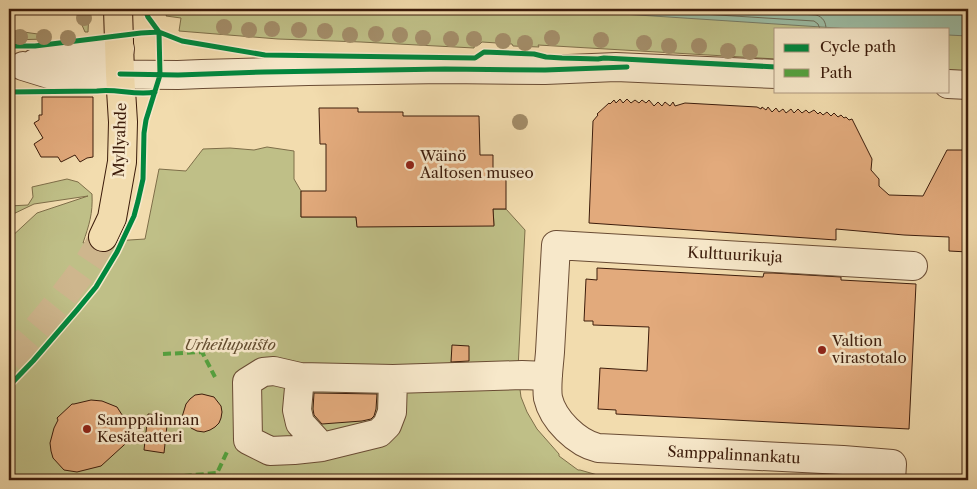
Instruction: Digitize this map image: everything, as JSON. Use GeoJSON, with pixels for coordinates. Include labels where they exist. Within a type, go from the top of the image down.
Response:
{"type":"FeatureCollection","features":[{"type":"Feature","properties":{"kind":"main road","name":"Myllyahde"},"geometry":{"type":"LineString","coordinates":[[103,237],[112,218],[122,162],[123,122],[118,9]]}},
{"type":"Feature","properties":{"kind":"street"},"geometry":{"type":"LineString","coordinates":[[16,66],[49,74],[120,61],[178,75],[318,71],[545,70],[616,67],[774,74]]}},
{"type":"Feature","properties":{"kind":"street"},"geometry":{"type":"LineString","coordinates":[[950,84],[968,85]]}},
{"type":"Feature","properties":{"kind":"street","name":"Kulttuurikuja"},"geometry":{"type":"LineString","coordinates":[[548,376],[556,245],[913,266]]}},
{"type":"Feature","properties":{"kind":"street"},"geometry":{"type":"LineString","coordinates":[[393,378],[392,412],[387,425],[379,433],[322,447],[294,450],[270,451],[248,440],[247,382],[263,372],[274,371],[300,377],[548,376]]}},
{"type":"Feature","properties":{"kind":"street","name":"Samppalinnankatu"},"geometry":{"type":"LineString","coordinates":[[548,376],[548,398],[553,410],[561,422],[579,440],[589,446],[788,469],[891,472]]}},
{"type":"Feature","properties":{"kind":"street"},"geometry":{"type":"LineString","coordinates":[[300,377],[297,410],[300,424],[322,447]]}},
{"type":"Feature","properties":{"kind":"green space"},"geometry":{"type":"Polygon","coordinates":[[[75,9],[89,9],[88,32],[85,32],[75,9]]]}},
{"type":"Feature","properties":{"kind":"green space"},"geometry":{"type":"Polygon","coordinates":[[[160,9],[968,9],[968,71],[950,70],[950,28],[774,28],[774,59],[538,45],[539,47],[513,46],[512,44],[482,42],[475,44],[474,48],[278,39],[179,31],[181,18],[166,16],[167,14],[160,9]]]}},
{"type":"Feature","properties":{"kind":"green space"},"geometry":{"type":"Polygon","coordinates":[[[9,30],[49,37],[46,39],[9,40],[9,30]]]}},
{"type":"Feature","properties":{"kind":"green space","name":"Urheilupuisto"},"geometry":{"type":"Polygon","coordinates":[[[267,147],[294,151],[294,179],[301,191],[301,217],[356,217],[357,226],[494,225],[493,209],[506,209],[525,230],[518,369],[521,397],[527,412],[537,429],[559,456],[578,470],[615,480],[9,480],[9,239],[37,213],[88,196],[34,204],[9,216],[9,206],[28,205],[33,197],[32,187],[67,179],[78,182],[92,194],[89,225],[83,243],[145,239],[159,169],[186,171],[203,149],[230,148],[254,150],[267,147]]]}},
{"type":"Feature","properties":{"kind":"water"},"geometry":{"type":"Polygon","coordinates":[[[546,9],[968,9],[968,36],[950,35],[950,28],[837,28],[546,9]]]}},
{"type":"Feature","properties":{"kind":"building"},"geometry":{"type":"Polygon","coordinates":[[[42,97],[93,97],[93,157],[80,162],[75,155],[61,162],[58,157],[41,157],[34,144],[43,138],[34,123],[39,120],[39,115],[42,115],[42,97]]]}},
{"type":"Feature","properties":{"kind":"building"},"geometry":{"type":"Polygon","coordinates":[[[620,99],[623,103],[627,99],[631,103],[635,100],[639,103],[642,100],[646,103],[649,100],[654,106],[658,102],[662,106],[665,102],[670,106],[673,102],[675,106],[685,103],[757,107],[761,109],[762,107],[766,110],[768,107],[772,112],[776,108],[779,112],[783,109],[786,113],[791,109],[794,113],[798,109],[802,113],[806,110],[809,113],[814,110],[818,114],[820,112],[823,115],[827,112],[831,116],[834,113],[838,117],[841,115],[849,120],[852,119],[872,159],[871,170],[879,179],[879,186],[889,195],[923,196],[947,150],[968,150],[968,252],[949,251],[949,237],[836,229],[836,240],[589,223],[593,121],[597,114],[609,103],[614,100],[616,103],[620,99]]]}},
{"type":"Feature","properties":{"kind":"building","name":"Wäinö Aaltosen museo"},"geometry":{"type":"Polygon","coordinates":[[[319,108],[358,108],[358,112],[403,112],[403,116],[479,116],[480,155],[493,155],[493,176],[506,176],[506,209],[493,209],[494,226],[357,227],[356,217],[301,217],[301,191],[326,191],[326,144],[320,144],[319,108]]]}},
{"type":"Feature","properties":{"kind":"building","name":"Valtion virastotalo"},"geometry":{"type":"Polygon","coordinates":[[[597,268],[763,277],[764,273],[773,273],[841,277],[841,280],[916,284],[909,429],[616,414],[616,410],[598,409],[600,368],[647,371],[649,327],[593,325],[593,321],[584,321],[586,279],[597,280],[597,268]]]}},
{"type":"Feature","properties":{"kind":"building"},"geometry":{"type":"Polygon","coordinates":[[[452,345],[469,346],[469,361],[451,362],[452,345]]]}},
{"type":"Feature","properties":{"kind":"building"},"geometry":{"type":"Polygon","coordinates":[[[314,393],[377,394],[374,416],[371,419],[362,421],[322,424],[314,415],[314,393]]]}},
{"type":"Feature","properties":{"kind":"building"},"geometry":{"type":"Polygon","coordinates":[[[202,394],[214,397],[221,406],[222,412],[219,423],[204,432],[191,428],[182,417],[186,404],[190,399],[195,395],[202,394]]]}},
{"type":"Feature","properties":{"kind":"building"},"geometry":{"type":"Polygon","coordinates":[[[91,400],[102,401],[117,407],[135,435],[101,466],[77,472],[64,470],[53,458],[51,451],[50,443],[58,420],[57,418],[72,404],[91,400]]]}},
{"type":"Feature","properties":{"kind":"building"},"geometry":{"type":"Polygon","coordinates":[[[148,414],[168,416],[164,453],[144,450],[148,414]]]}},
{"type":"Feature","properties":{"kind":"tunnel"},"geometry":{"type":"LineString","coordinates":[[9,359],[62,298],[89,261],[103,237]]}},
{"type":"Feature","properties":{"kind":"marked path"},"geometry":{"type":"LineString","coordinates":[[163,354],[202,352],[215,377]]}},
{"type":"Feature","properties":{"kind":"marked path"},"geometry":{"type":"LineString","coordinates":[[148,479],[217,473],[227,452]]}},
{"type":"Feature","properties":{"kind":"cycle path"},"geometry":{"type":"LineString","coordinates":[[9,386],[33,361],[96,287],[117,252],[134,216],[143,179],[146,120],[160,75],[159,32],[148,17],[145,9]]}},
{"type":"Feature","properties":{"kind":"cycle path"},"geometry":{"type":"LineString","coordinates":[[9,46],[35,46],[159,32],[182,41],[265,55],[475,58],[484,52],[534,54],[562,58],[604,58],[774,67]]}},
{"type":"Feature","properties":{"kind":"cycle path"},"geometry":{"type":"LineString","coordinates":[[120,74],[178,75],[445,69],[545,70],[627,67]]}},
{"type":"Feature","properties":{"kind":"cycle path"},"geometry":{"type":"LineString","coordinates":[[9,92],[104,90],[140,93],[155,92]]}},
{"type":"Feature","properties":{"kind":"place","name":"Wäinö Aaltosen museo"},"geometry":{"type":"Point","coordinates":[410,165]}},
{"type":"Feature","properties":{"kind":"place","name":"Valtion virastotalo"},"geometry":{"type":"Point","coordinates":[822,350]}},
{"type":"Feature","properties":{"kind":"place","name":"Samppalinnan Kesäteatteri"},"geometry":{"type":"Point","coordinates":[87,429]}}]}
